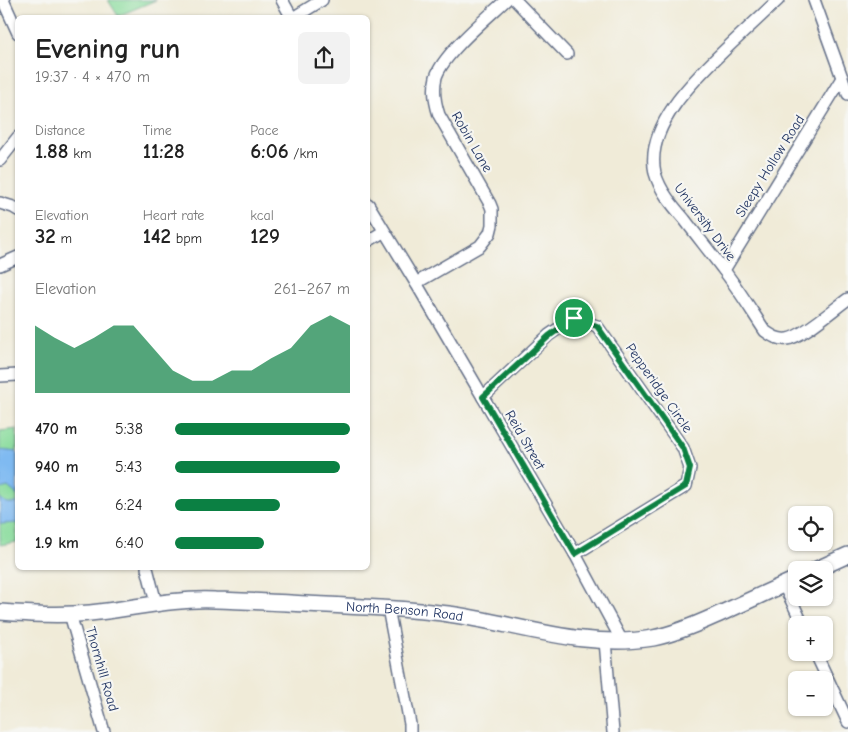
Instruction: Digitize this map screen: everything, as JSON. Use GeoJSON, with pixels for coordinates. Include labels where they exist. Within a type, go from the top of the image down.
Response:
{"type":"FeatureCollection","features":[{"type":"Feature","properties":{"kind":"main road"},"geometry":{"type":"LineString","coordinates":[[833,562],[848,555]]}},
{"type":"Feature","properties":{"kind":"main road","name":"North Benson Road"},"geometry":{"type":"LineString","coordinates":[[0,612],[70,614],[189,600],[388,608],[446,613],[580,639],[622,641],[652,638],[674,632],[699,623],[788,583]]}},
{"type":"Feature","properties":{"kind":"street"},"geometry":{"type":"LineString","coordinates":[[3,0],[15,26]]}},
{"type":"Feature","properties":{"kind":"street"},"geometry":{"type":"LineString","coordinates":[[282,0],[290,15]]}},
{"type":"Feature","properties":{"kind":"street"},"geometry":{"type":"LineString","coordinates":[[297,15],[322,0]]}},
{"type":"Feature","properties":{"kind":"street","name":"Robin Lane"},"geometry":{"type":"LineString","coordinates":[[416,283],[480,246],[490,233],[492,225],[490,204],[439,115],[436,105],[435,83],[439,70],[454,50],[506,0]]}},
{"type":"Feature","properties":{"kind":"street"},"geometry":{"type":"LineString","coordinates":[[515,0],[568,54]]}},
{"type":"Feature","properties":{"kind":"street","name":"University Drive"},"geometry":{"type":"LineString","coordinates":[[778,0],[700,74],[674,106],[663,124],[654,151],[656,173],[666,196],[724,270],[772,336],[787,339],[800,335],[848,298]]}},
{"type":"Feature","properties":{"kind":"street"},"geometry":{"type":"LineString","coordinates":[[814,0],[848,94]]}},
{"type":"Feature","properties":{"kind":"street","name":"Sleepy Hollow Road"},"geometry":{"type":"LineString","coordinates":[[724,270],[842,78]]}},
{"type":"Feature","properties":{"kind":"street"},"geometry":{"type":"LineString","coordinates":[[0,160],[15,141]]}},
{"type":"Feature","properties":{"kind":"street"},"geometry":{"type":"LineString","coordinates":[[0,203],[15,208]]}},
{"type":"Feature","properties":{"kind":"street","name":"Reid Street"},"geometry":{"type":"LineString","coordinates":[[370,208],[575,554],[622,641]]}},
{"type":"Feature","properties":{"kind":"street"},"geometry":{"type":"LineString","coordinates":[[370,240],[384,232]]}},
{"type":"Feature","properties":{"kind":"street"},"geometry":{"type":"LineString","coordinates":[[0,265],[15,258]]}},
{"type":"Feature","properties":{"kind":"street","name":"Pepperidge Circle"},"geometry":{"type":"LineString","coordinates":[[483,397],[549,336],[574,318],[597,326],[683,448],[690,468],[686,486],[575,554]]}},
{"type":"Feature","properties":{"kind":"street"},"geometry":{"type":"LineString","coordinates":[[0,376],[15,375]]}},
{"type":"Feature","properties":{"kind":"street"},"geometry":{"type":"LineString","coordinates":[[148,570],[156,603]]}},
{"type":"Feature","properties":{"kind":"street"},"geometry":{"type":"LineString","coordinates":[[388,608],[410,732]]}},
{"type":"Feature","properties":{"kind":"street","name":"Thornhill Road"},"geometry":{"type":"LineString","coordinates":[[70,614],[104,732]]}},
{"type":"Feature","properties":{"kind":"street"},"geometry":{"type":"LineString","coordinates":[[605,641],[612,732]]}},
{"type":"Feature","properties":{"kind":"street"},"geometry":{"type":"LineString","coordinates":[[819,661],[848,722]]}},
{"type":"Feature","properties":{"kind":"green space"},"geometry":{"type":"Polygon","coordinates":[[[108,0],[156,0],[120,15],[117,15],[108,0]]]}},
{"type":"Feature","properties":{"kind":"green space"},"geometry":{"type":"Polygon","coordinates":[[[15,429],[15,542],[0,545],[0,431],[15,429]]]}},
{"type":"Feature","properties":{"kind":"water"},"geometry":{"type":"Polygon","coordinates":[[[0,450],[15,452],[15,493],[8,487],[0,489],[0,450]]]}},
{"type":"Feature","properties":{"kind":"water"},"geometry":{"type":"Polygon","coordinates":[[[0,498],[7,503],[15,503],[15,523],[0,524],[0,498]]]}},
{"type":"Feature","properties":{"kind":"route"},"geometry":{"type":"LineString","coordinates":[[574,318],[597,326],[683,448],[690,468],[686,486],[575,554],[483,397],[549,336],[574,318]]}}]}
